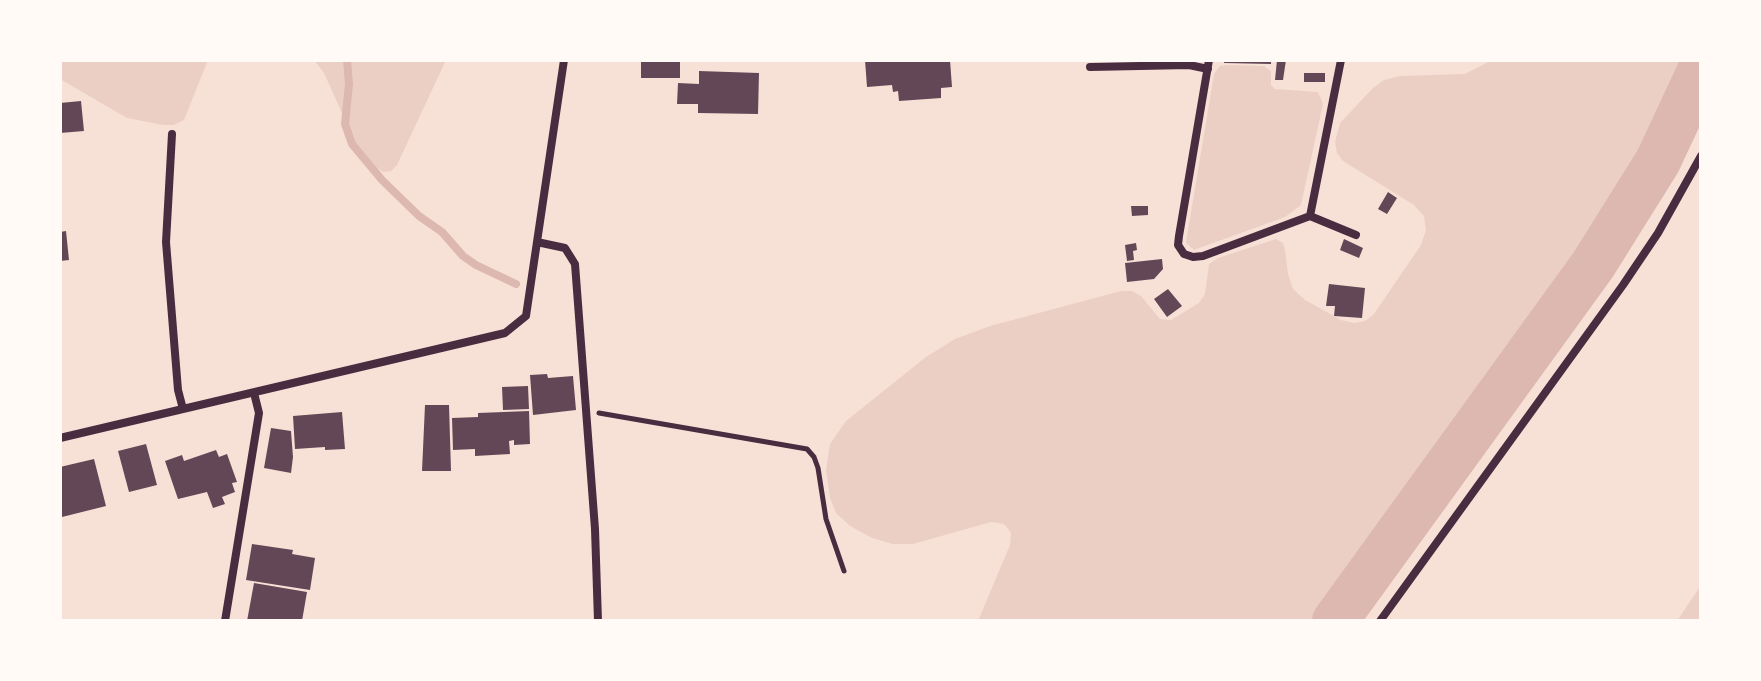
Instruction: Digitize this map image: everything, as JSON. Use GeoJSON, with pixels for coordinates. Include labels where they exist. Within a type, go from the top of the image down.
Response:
{"type":"FeatureCollection","features":[{"type":"Feature","properties":{"kind":"street"},"geometry":{"type":"LineString","coordinates":[[60,438],[505,333],[526,316],[564,60]]}},
{"type":"Feature","properties":{"kind":"street"},"geometry":{"type":"LineString","coordinates":[[1310,216],[1341,60]]}},
{"type":"Feature","properties":{"kind":"street"},"geometry":{"type":"LineString","coordinates":[[1090,67],[1208,64],[1179,236],[1178,245],[1184,254],[1203,256],[1310,216],[1356,235]]}},
{"type":"Feature","properties":{"kind":"street"},"geometry":{"type":"LineString","coordinates":[[172,134],[166,242],[178,390],[183,409]]}},
{"type":"Feature","properties":{"kind":"street"},"geometry":{"type":"LineString","coordinates":[[1380,621],[1623,285],[1658,233],[1701,156]]}},
{"type":"Feature","properties":{"kind":"street"},"geometry":{"type":"LineString","coordinates":[[537,242],[565,248],[575,264],[598,621]]}},
{"type":"Feature","properties":{"kind":"street"},"geometry":{"type":"LineString","coordinates":[[225,621],[259,413],[254,393]]}},
{"type":"Feature","properties":{"kind":"path"},"geometry":{"type":"LineString","coordinates":[[586,414],[601,413],[807,449],[818,468],[826,519],[844,571]]}},
{"type":"Feature","properties":{"kind":"shaded area"},"geometry":{"type":"Polygon","coordinates":[[[60,60],[208,60],[184,120],[174,125],[163,125],[127,118],[60,79],[60,60]]]}},
{"type":"Feature","properties":{"kind":"shaded area"},"geometry":{"type":"Polygon","coordinates":[[[314,60],[446,60],[397,165],[391,171],[383,172],[376,167],[355,142],[324,73],[314,60]]]}},
{"type":"Feature","properties":{"kind":"shaded area"},"geometry":{"type":"Polygon","coordinates":[[[1492,60],[1680,60],[1673,102],[1662,131],[1619,209],[1322,621],[978,621],[1010,545],[1011,533],[1004,524],[991,522],[913,544],[893,544],[872,538],[850,526],[836,513],[830,498],[826,470],[830,444],[846,421],[926,357],[955,339],[990,326],[1121,291],[1132,291],[1141,296],[1160,319],[1171,320],[1199,303],[1205,294],[1209,264],[1218,258],[1276,239],[1283,243],[1293,289],[1305,300],[1341,320],[1354,323],[1365,321],[1374,314],[1421,245],[1426,230],[1424,216],[1414,205],[1343,161],[1337,153],[1335,142],[1340,123],[1384,80],[1400,76],[1465,74],[1492,60]]]}},
{"type":"Feature","properties":{"kind":"shaded area"},"geometry":{"type":"Polygon","coordinates":[[[1220,66],[1264,66],[1271,71],[1271,85],[1275,89],[1318,92],[1323,104],[1301,205],[1285,217],[1194,250],[1186,243],[1214,74],[1220,66]]]}},
{"type":"Feature","properties":{"kind":"shaded area"},"geometry":{"type":"Polygon","coordinates":[[[1701,585],[1701,621],[1677,621],[1701,585]]]}},
{"type":"Feature","properties":{"kind":"building"},"geometry":{"type":"Polygon","coordinates":[[[641,60],[680,60],[680,78],[641,78],[641,60]]]}},
{"type":"Feature","properties":{"kind":"building"},"geometry":{"type":"Polygon","coordinates":[[[865,60],[950,60],[952,87],[941,88],[941,98],[899,101],[898,91],[893,92],[892,85],[867,87],[865,60]]]}},
{"type":"Feature","properties":{"kind":"building"},"geometry":{"type":"Polygon","coordinates":[[[1224,60],[1271,60],[1271,64],[1224,63],[1224,60]]]}},
{"type":"Feature","properties":{"kind":"building"},"geometry":{"type":"Polygon","coordinates":[[[1277,60],[1286,60],[1283,80],[1275,80],[1277,60]]]}},
{"type":"Feature","properties":{"kind":"building"},"geometry":{"type":"Polygon","coordinates":[[[699,71],[759,73],[758,114],[698,113],[698,104],[677,104],[678,83],[699,84],[699,71]]]}},
{"type":"Feature","properties":{"kind":"building"},"geometry":{"type":"Polygon","coordinates":[[[1304,73],[1325,73],[1325,82],[1304,82],[1304,73]]]}},
{"type":"Feature","properties":{"kind":"building"},"geometry":{"type":"Polygon","coordinates":[[[81,101],[84,131],[60,133],[60,103],[81,101]]]}},
{"type":"Feature","properties":{"kind":"building"},"geometry":{"type":"Polygon","coordinates":[[[1388,192],[1397,198],[1387,214],[1378,209],[1388,192]]]}},
{"type":"Feature","properties":{"kind":"building"},"geometry":{"type":"Polygon","coordinates":[[[1131,206],[1148,206],[1148,215],[1132,216],[1131,206]]]}},
{"type":"Feature","properties":{"kind":"building"},"geometry":{"type":"Polygon","coordinates":[[[66,231],[69,260],[60,261],[60,232],[66,231]]]}},
{"type":"Feature","properties":{"kind":"building"},"geometry":{"type":"Polygon","coordinates":[[[1344,239],[1363,248],[1359,258],[1340,250],[1344,239]]]}},
{"type":"Feature","properties":{"kind":"building"},"geometry":{"type":"Polygon","coordinates":[[[1136,243],[1134,260],[1127,261],[1125,245],[1136,243]]]}},
{"type":"Feature","properties":{"kind":"building"},"geometry":{"type":"Polygon","coordinates":[[[1162,259],[1163,269],[1154,279],[1127,282],[1125,263],[1162,259]]]}},
{"type":"Feature","properties":{"kind":"building"},"geometry":{"type":"Polygon","coordinates":[[[1329,284],[1365,288],[1362,318],[1334,316],[1335,306],[1326,306],[1329,284]]]}},
{"type":"Feature","properties":{"kind":"building"},"geometry":{"type":"Polygon","coordinates":[[[1168,289],[1182,306],[1167,317],[1154,299],[1168,289]]]}},
{"type":"Feature","properties":{"kind":"building"},"geometry":{"type":"Polygon","coordinates":[[[547,374],[548,378],[573,376],[576,410],[533,415],[530,375],[547,374]]]}},
{"type":"Feature","properties":{"kind":"building"},"geometry":{"type":"Polygon","coordinates":[[[528,386],[529,409],[503,410],[502,387],[528,386]]]}},
{"type":"Feature","properties":{"kind":"building"},"geometry":{"type":"Polygon","coordinates":[[[425,405],[449,405],[451,471],[422,471],[425,405]]]}},
{"type":"Feature","properties":{"kind":"building"},"geometry":{"type":"Polygon","coordinates":[[[529,411],[530,444],[514,445],[514,440],[509,441],[510,454],[475,456],[475,449],[453,450],[452,418],[478,417],[478,413],[529,411]]]}},
{"type":"Feature","properties":{"kind":"building"},"geometry":{"type":"Polygon","coordinates":[[[342,412],[345,449],[295,449],[293,416],[342,412]]]}},
{"type":"Feature","properties":{"kind":"building"},"geometry":{"type":"Polygon","coordinates":[[[271,428],[291,431],[291,473],[264,468],[271,428]]]}},
{"type":"Feature","properties":{"kind":"building"},"geometry":{"type":"Polygon","coordinates":[[[146,444],[157,485],[129,492],[118,451],[146,444]]]}},
{"type":"Feature","properties":{"kind":"building"},"geometry":{"type":"Polygon","coordinates":[[[216,450],[219,457],[227,454],[237,482],[232,483],[235,492],[222,497],[225,504],[213,508],[207,492],[178,499],[165,461],[182,455],[184,461],[216,450]]]}},
{"type":"Feature","properties":{"kind":"building"},"geometry":{"type":"Polygon","coordinates":[[[94,459],[106,506],[62,517],[60,467],[94,459]]]}},
{"type":"Feature","properties":{"kind":"building"},"geometry":{"type":"Polygon","coordinates":[[[252,544],[293,550],[292,554],[315,558],[310,590],[246,580],[252,544]]]}},
{"type":"Feature","properties":{"kind":"building"},"geometry":{"type":"Polygon","coordinates":[[[254,583],[307,592],[302,621],[247,621],[254,583]]]}},
{"type":"Feature","properties":{"kind":"waterway"},"geometry":{"type":"LineString","coordinates":[[347,60],[349,84],[345,124],[352,144],[382,180],[419,216],[442,232],[463,256],[516,284]]}},
{"type":"Feature","properties":{"kind":"waterway"},"geometry":{"type":"LineString","coordinates":[[1335,621],[1593,265],[1658,161],[1701,69]]}}]}
